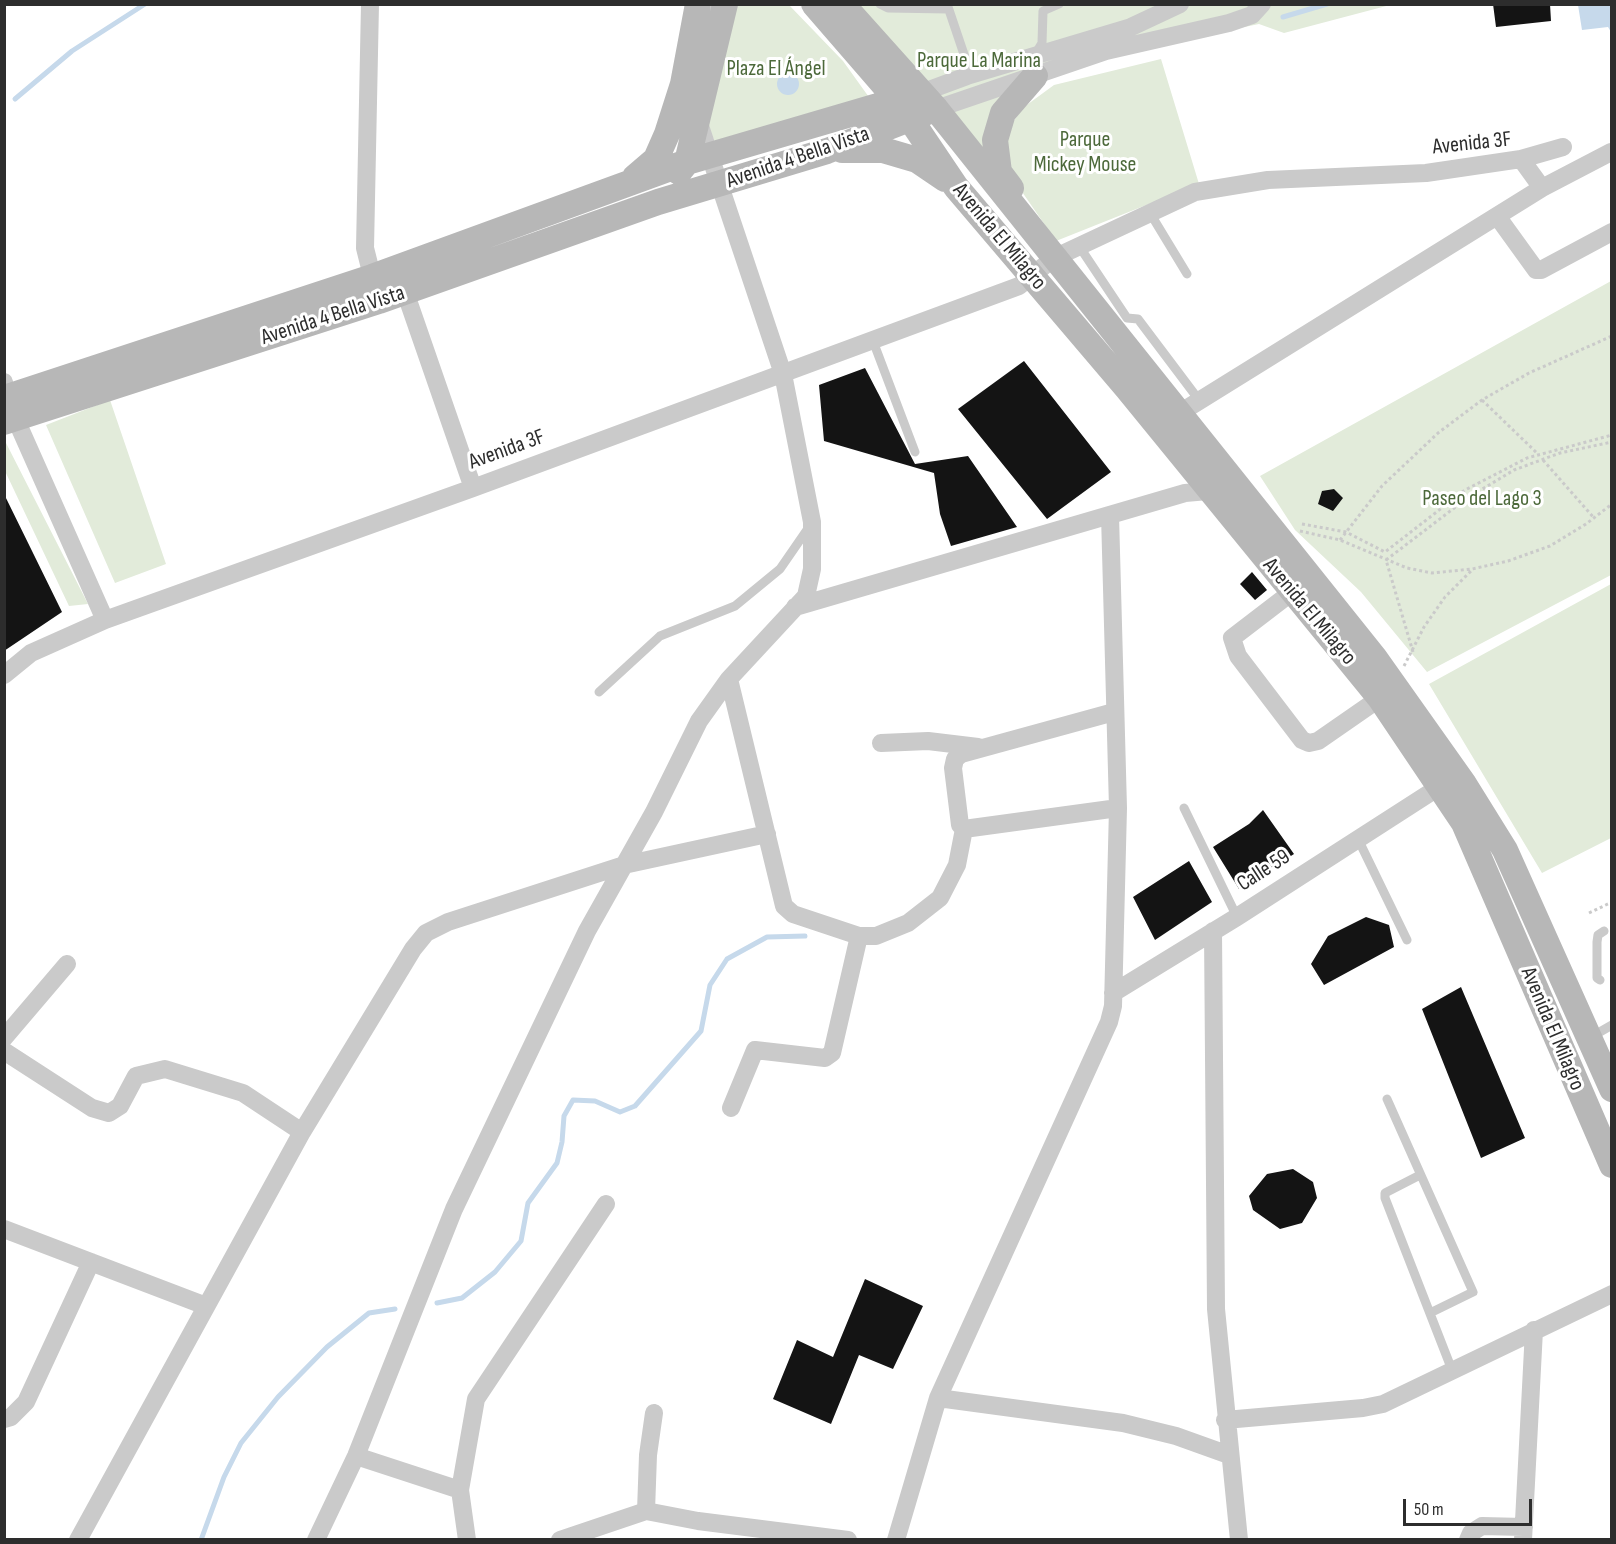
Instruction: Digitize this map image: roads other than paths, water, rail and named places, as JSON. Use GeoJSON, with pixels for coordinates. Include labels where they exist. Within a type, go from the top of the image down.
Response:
{"type":"FeatureCollection","features":[{"type":"Feature","properties":{"kind":"main road","name":"Avenida 4 Bella Vista"},"geometry":{"type":"LineString","coordinates":[[628,183],[656,159],[668,134],[683,84],[699,4]]}},
{"type":"Feature","properties":{"kind":"main road"},"geometry":{"type":"LineString","coordinates":[[658,202],[698,158],[698,120],[725,4]]}},
{"type":"Feature","properties":{"kind":"main road"},"geometry":{"type":"LineString","coordinates":[[814,4],[916,105]]}},
{"type":"Feature","properties":{"kind":"main road"},"geometry":{"type":"LineString","coordinates":[[842,4],[916,105]]}},
{"type":"Feature","properties":{"kind":"main road"},"geometry":{"type":"LineString","coordinates":[[1033,66],[1003,113],[995,140],[999,172],[1031,217],[1033,233]]}},
{"type":"Feature","properties":{"kind":"main road","name":"Avenida 4 Bella Vista"},"geometry":{"type":"LineString","coordinates":[[376,289],[398,268],[698,158],[916,105]]}},
{"type":"Feature","properties":{"kind":"main road","name":"Avenida 4 Bella Vista"},"geometry":{"type":"LineString","coordinates":[[7,404],[376,289],[405,292],[658,202],[827,151],[916,105]]}},
{"type":"Feature","properties":{"kind":"main road","name":"Avenida El Milagro"},"geometry":{"type":"LineString","coordinates":[[916,105],[956,187],[1127,388],[1380,698],[1464,823],[1611,1165]]}},
{"type":"Feature","properties":{"kind":"main road","name":"Avenida El Milagro"},"geometry":{"type":"LineString","coordinates":[[916,105],[1189,407],[1374,657],[1464,784],[1505,850],[1589,1039],[1606,1060],[1611,1089]]}},
{"type":"Feature","properties":{"kind":"main road"},"geometry":{"type":"LineString","coordinates":[[827,151],[883,150],[917,160],[956,187]]}},
{"type":"Feature","properties":{"kind":"street"},"geometry":{"type":"LineString","coordinates":[[370,4],[365,248],[376,289]]}},
{"type":"Feature","properties":{"kind":"street"},"geometry":{"type":"LineString","coordinates":[[916,105],[1033,66],[1131,27],[1180,4]]}},
{"type":"Feature","properties":{"kind":"street"},"geometry":{"type":"LineString","coordinates":[[916,105],[971,75],[1033,66],[1229,23],[1252,15],[1262,4]]}},
{"type":"Feature","properties":{"kind":"street"},"geometry":{"type":"LineString","coordinates":[[1521,159],[1563,147]]}},
{"type":"Feature","properties":{"kind":"street"},"geometry":{"type":"LineString","coordinates":[[1189,407],[1542,188],[1611,152]]}},
{"type":"Feature","properties":{"kind":"street"},"geometry":{"type":"LineString","coordinates":[[316,1539],[356,1456],[454,1209],[587,931],[699,721],[729,679],[806,596],[812,569],[812,522],[783,374],[717,185],[698,158]]}},
{"type":"Feature","properties":{"kind":"street","name":"Avenida 3F"},"geometry":{"type":"LineString","coordinates":[[4,675],[31,653],[105,620],[473,488],[1019,286],[1054,258],[1196,192],[1268,180],[1426,173],[1521,159],[1542,188]]}},
{"type":"Feature","properties":{"kind":"street"},"geometry":{"type":"LineString","coordinates":[[1497,216],[1536,270],[1541,270],[1611,231]]}},
{"type":"Feature","properties":{"kind":"street"},"geometry":{"type":"LineString","coordinates":[[398,268],[473,488]]}},
{"type":"Feature","properties":{"kind":"street"},"geometry":{"type":"LineString","coordinates":[[7,404],[105,620]]}},
{"type":"Feature","properties":{"kind":"street"},"geometry":{"type":"LineString","coordinates":[[795,607],[1185,493],[1208,490]]}},
{"type":"Feature","properties":{"kind":"street"},"geometry":{"type":"LineString","coordinates":[[896,1539],[938,1398],[1109,1022],[1113,993],[1118,808],[1110,515]]}},
{"type":"Feature","properties":{"kind":"street"},"geometry":{"type":"LineString","coordinates":[[1292,592],[1232,639],[1238,656],[1302,740],[1309,743],[1318,741],[1380,698]]}},
{"type":"Feature","properties":{"kind":"street"},"geometry":{"type":"LineString","coordinates":[[729,679],[788,912],[859,936],[876,936],[908,923],[940,898],[957,864],[964,829]]}},
{"type":"Feature","properties":{"kind":"street"},"geometry":{"type":"LineString","coordinates":[[964,829],[960,825],[952,768],[955,759],[961,754],[1114,712]]}},
{"type":"Feature","properties":{"kind":"street"},"geometry":{"type":"LineString","coordinates":[[881,743],[928,741],[983,748]]}},
{"type":"Feature","properties":{"kind":"street","name":"Calle 59"},"geometry":{"type":"LineString","coordinates":[[1113,993],[1237,917],[1439,787]]}},
{"type":"Feature","properties":{"kind":"street"},"geometry":{"type":"LineString","coordinates":[[964,829],[1118,808]]}},
{"type":"Feature","properties":{"kind":"street"},"geometry":{"type":"LineString","coordinates":[[78,1539],[302,1132],[413,949],[426,933],[448,922],[624,864],[767,834]]}},
{"type":"Feature","properties":{"kind":"street"},"geometry":{"type":"LineString","coordinates":[[1214,931],[1216,1309],[1225,1420],[1239,1539]]}},
{"type":"Feature","properties":{"kind":"street"},"geometry":{"type":"LineString","coordinates":[[731,1108],[755,1050],[825,1058],[832,1053],[859,936]]}},
{"type":"Feature","properties":{"kind":"street"},"geometry":{"type":"LineString","coordinates":[[4,1038],[67,964]]}},
{"type":"Feature","properties":{"kind":"street"},"geometry":{"type":"LineString","coordinates":[[4,1051],[92,1108],[109,1113],[120,1106],[136,1076],[165,1069],[243,1093],[302,1132]]}},
{"type":"Feature","properties":{"kind":"street"},"geometry":{"type":"LineString","coordinates":[[467,1539],[460,1490],[476,1399],[606,1204]]}},
{"type":"Feature","properties":{"kind":"street"},"geometry":{"type":"LineString","coordinates":[[4,1229],[206,1306]]}},
{"type":"Feature","properties":{"kind":"street"},"geometry":{"type":"LineString","coordinates":[[4,1419],[11,1417],[26,1402],[91,1262]]}},
{"type":"Feature","properties":{"kind":"street"},"geometry":{"type":"LineString","coordinates":[[1225,1420],[1373,1407],[1611,1294]]}},
{"type":"Feature","properties":{"kind":"street"},"geometry":{"type":"LineString","coordinates":[[1468,1539],[1471,1533],[1482,1526],[1524,1533],[1534,1330]]}},
{"type":"Feature","properties":{"kind":"street"},"geometry":{"type":"LineString","coordinates":[[938,1398],[1123,1423],[1176,1436],[1229,1455]]}},
{"type":"Feature","properties":{"kind":"street"},"geometry":{"type":"LineString","coordinates":[[646,1511],[648,1455],[654,1413]]}},
{"type":"Feature","properties":{"kind":"street"},"geometry":{"type":"LineString","coordinates":[[356,1456],[460,1490]]}},
{"type":"Feature","properties":{"kind":"street"},"geometry":{"type":"LineString","coordinates":[[560,1539],[646,1511],[698,1521],[848,1539]]}},
{"type":"Feature","properties":{"kind":"lane"},"geometry":{"type":"LineString","coordinates":[[880,4],[888,8],[948,7],[971,75]]}},
{"type":"Feature","properties":{"kind":"lane"},"geometry":{"type":"LineString","coordinates":[[1033,66],[1042,43],[1043,11],[1059,4]]}},
{"type":"Feature","properties":{"kind":"lane"},"geometry":{"type":"LineString","coordinates":[[1150,213],[1187,274]]}},
{"type":"Feature","properties":{"kind":"lane"},"geometry":{"type":"LineString","coordinates":[[1079,246],[1127,318],[1138,319],[1189,407]]}},
{"type":"Feature","properties":{"kind":"lane"},"geometry":{"type":"LineString","coordinates":[[873,341],[915,453]]}},
{"type":"Feature","properties":{"kind":"lane"},"geometry":{"type":"LineString","coordinates":[[599,692],[660,636],[735,606],[780,570],[812,522]]}},
{"type":"Feature","properties":{"kind":"lane"},"geometry":{"type":"LineString","coordinates":[[1185,808],[1237,917]]}},
{"type":"Feature","properties":{"kind":"lane"},"geometry":{"type":"LineString","coordinates":[[1358,839],[1407,940]]}},
{"type":"Feature","properties":{"kind":"lane"},"geometry":{"type":"LineString","coordinates":[[1600,980],[1597,978],[1597,942],[1598,935],[1604,931]]}},
{"type":"Feature","properties":{"kind":"lane"},"geometry":{"type":"LineString","coordinates":[[1589,1039],[1611,1025]]}},
{"type":"Feature","properties":{"kind":"lane"},"geometry":{"type":"LineString","coordinates":[[1387,1099],[1473,1292],[1430,1313]]}},
{"type":"Feature","properties":{"kind":"lane"},"geometry":{"type":"LineString","coordinates":[[1420,1175],[1385,1193],[1385,1198],[1452,1370]]}},
{"type":"Feature","properties":{"kind":"water"},"geometry":{"type":"Polygon","coordinates":[[[1578,5],[1611,5],[1611,32],[1608,27],[1582,30],[1578,5]]]}},
{"type":"Feature","properties":{"kind":"water"},"geometry":{"type":"Polygon","coordinates":[[[788,73],[796,76],[799,84],[796,92],[788,95],[780,92],[777,84],[780,76],[788,73]]]}},
{"type":"Feature","properties":{"kind":"waterway"},"geometry":{"type":"LineString","coordinates":[[15,99],[72,51],[145,4]]}},
{"type":"Feature","properties":{"kind":"waterway"},"geometry":{"type":"LineString","coordinates":[[1283,17],[1327,4]]}},
{"type":"Feature","properties":{"kind":"waterway"},"geometry":{"type":"LineString","coordinates":[[437,1303],[462,1298],[495,1272],[521,1241],[528,1203],[557,1163],[562,1142],[564,1116],[573,1100],[595,1101],[620,1112],[635,1106],[701,1031],[710,985],[727,959],[767,937],[805,936]]}},
{"type":"Feature","properties":{"kind":"waterway"},"geometry":{"type":"LineString","coordinates":[[201,1540],[224,1477],[241,1443],[278,1397],[327,1347],[369,1313],[395,1309]]}},
{"type":"Feature","properties":{"kind":"park label","name":"Parque La Marina"},"geometry":{"type":"Point","coordinates":[979,61]}},
{"type":"Feature","properties":{"kind":"park label","name":"Plaza El Ángel"},"geometry":{"type":"Point","coordinates":[776,69]}},
{"type":"Feature","properties":{"kind":"park label","name":"Parque Mickey Mouse"},"geometry":{"type":"Point","coordinates":[1085,152]}},
{"type":"Feature","properties":{"kind":"park label","name":"Paseo del Lago 3"},"geometry":{"type":"Point","coordinates":[1482,499]}}]}
